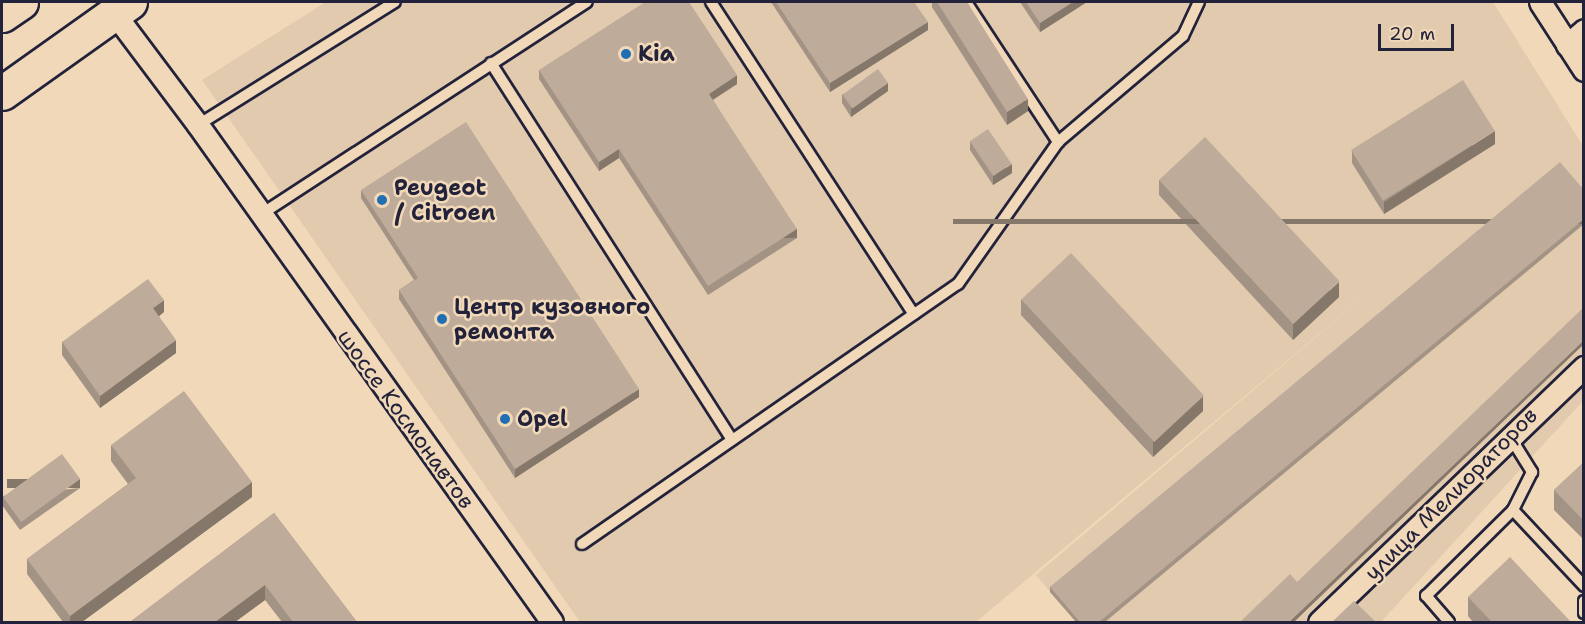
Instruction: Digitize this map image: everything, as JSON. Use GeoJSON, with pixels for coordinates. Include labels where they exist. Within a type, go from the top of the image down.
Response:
{"type":"FeatureCollection","features":[{"type":"Feature","properties":{"kind":"main road"},"geometry":{"type":"LineString","coordinates":[[2,15],[21,2]]}},
{"type":"Feature","properties":{"kind":"main road","name":"шоссе Космонавтов"},"geometry":{"type":"LineString","coordinates":[[2,93],[122,7]]}},
{"type":"Feature","properties":{"kind":"street"},"geometry":{"type":"LineString","coordinates":[[1540,2],[1584,69]]}},
{"type":"Feature","properties":{"kind":"street","name":"шоссе Космонавтов"},"geometry":{"type":"LineString","coordinates":[[122,7],[198,125],[260,215],[552,622]]}},
{"type":"Feature","properties":{"kind":"street"},"geometry":{"type":"LineString","coordinates":[[1567,45],[1584,30]]}},
{"type":"Feature","properties":{"kind":"street","name":"улица Мелиораторов"},"geometry":{"type":"LineString","coordinates":[[1320,622],[1509,435],[1584,367]]}},
{"type":"Feature","properties":{"kind":"lane"},"geometry":{"type":"LineString","coordinates":[[198,125],[395,2]]}},
{"type":"Feature","properties":{"kind":"lane"},"geometry":{"type":"LineString","coordinates":[[260,215],[587,2]]}},
{"type":"Feature","properties":{"kind":"lane"},"geometry":{"type":"LineString","coordinates":[[711,2],[914,314]]}},
{"type":"Feature","properties":{"kind":"lane"},"geometry":{"type":"LineString","coordinates":[[966,2],[1058,142]]}},
{"type":"Feature","properties":{"kind":"lane"},"geometry":{"type":"LineString","coordinates":[[582,544],[958,284],[1058,142],[1183,36],[1199,2]]}},
{"type":"Feature","properties":{"kind":"lane"},"geometry":{"type":"LineString","coordinates":[[491,63],[732,440]]}},
{"type":"Feature","properties":{"kind":"lane"},"geometry":{"type":"LineString","coordinates":[[1449,622],[1426,596],[1514,510],[1532,472],[1509,435]]}},
{"type":"Feature","properties":{"kind":"lane"},"geometry":{"type":"LineString","coordinates":[[1514,510],[1584,586]]}},
{"type":"Feature","properties":{"kind":"lane"},"geometry":{"type":"LineString","coordinates":[[1584,601],[1584,613]]}},
{"type":"Feature","properties":{"kind":"shaded area"},"geometry":{"type":"Polygon","coordinates":[[[326,2],[1493,2],[1583,146],[1583,401],[1381,622],[1076,622],[1036,575],[1377,285],[976,622],[580,622],[202,80],[326,2]]]}},
{"type":"Feature","properties":{"kind":"building"},"geometry":{"type":"Polygon","coordinates":[[[645,2],[689,2],[737,75],[709,94],[797,229],[708,286],[619,149],[599,162],[539,70],[645,2]]]}},
{"type":"Feature","properties":{"kind":"building"},"geometry":{"type":"Polygon","coordinates":[[[776,2],[914,2],[928,22],[830,83],[776,2]]]}},
{"type":"Feature","properties":{"kind":"building"},"geometry":{"type":"Polygon","coordinates":[[[937,2],[967,2],[1028,99],[1007,112],[937,2]]]}},
{"type":"Feature","properties":{"kind":"building"},"geometry":{"type":"Polygon","coordinates":[[[1026,2],[1073,2],[1040,23],[1026,2]]]}},
{"type":"Feature","properties":{"kind":"building"},"geometry":{"type":"Polygon","coordinates":[[[878,69],[888,83],[852,109],[842,95],[878,69]]]}},
{"type":"Feature","properties":{"kind":"building"},"geometry":{"type":"Polygon","coordinates":[[[1463,80],[1495,131],[1383,201],[1351,150],[1463,80]]]}},
{"type":"Feature","properties":{"kind":"building"},"geometry":{"type":"Polygon","coordinates":[[[466,122],[639,389],[515,469],[399,290],[418,278],[361,190],[466,122]]]}},
{"type":"Feature","properties":{"kind":"building"},"geometry":{"type":"Polygon","coordinates":[[[988,129],[1011,164],[993,176],[970,141],[988,129]]]}},
{"type":"Feature","properties":{"kind":"building"},"geometry":{"type":"Polygon","coordinates":[[[1205,137],[1339,281],[1293,324],[1159,180],[1205,137]]]}},
{"type":"Feature","properties":{"kind":"building"},"geometry":{"type":"Polygon","coordinates":[[[1560,162],[1584,190],[1584,219],[1099,622],[1080,622],[1050,587],[1560,162]]]}},
{"type":"Feature","properties":{"kind":"building"},"geometry":{"type":"Polygon","coordinates":[[[1071,253],[1204,396],[1154,442],[1021,299],[1071,253]]]}},
{"type":"Feature","properties":{"kind":"building"},"geometry":{"type":"Polygon","coordinates":[[[148,279],[164,300],[153,308],[176,340],[100,396],[62,342],[148,279]]]}},
{"type":"Feature","properties":{"kind":"building"},"geometry":{"type":"Polygon","coordinates":[[[1584,307],[1584,340],[1289,622],[1240,622],[1290,574],[1297,582],[1584,307]]]}},
{"type":"Feature","properties":{"kind":"building"},"geometry":{"type":"Polygon","coordinates":[[[184,391],[252,482],[70,616],[27,559],[136,478],[111,445],[184,391]]]}},
{"type":"Feature","properties":{"kind":"building"},"geometry":{"type":"Polygon","coordinates":[[[62,454],[80,479],[21,522],[3,497],[62,454]]]}},
{"type":"Feature","properties":{"kind":"building"},"geometry":{"type":"Polygon","coordinates":[[[1584,462],[1584,521],[1554,490],[1584,462]]]}},
{"type":"Feature","properties":{"kind":"building"},"geometry":{"type":"Polygon","coordinates":[[[274,513],[357,622],[293,622],[265,585],[215,622],[130,622],[274,513]]]}},
{"type":"Feature","properties":{"kind":"building"},"geometry":{"type":"Polygon","coordinates":[[[1510,557],[1571,622],[1492,622],[1468,597],[1510,557]]]}},
{"type":"Feature","properties":{"kind":"building"},"geometry":{"type":"Polygon","coordinates":[[[1354,601],[1376,622],[1332,622],[1354,601]]]}},
{"type":"Feature","properties":{"kind":"place","name":"Kia"},"geometry":{"type":"Point","coordinates":[626,54]}},
{"type":"Feature","properties":{"kind":"place","name":"Peugeot / Citroen"},"geometry":{"type":"Point","coordinates":[382,200]}},
{"type":"Feature","properties":{"kind":"place","name":"Центр кузовного ремонта"},"geometry":{"type":"Point","coordinates":[442,319]}},
{"type":"Feature","properties":{"kind":"place","name":"Opel"},"geometry":{"type":"Point","coordinates":[505,419]}}]}
